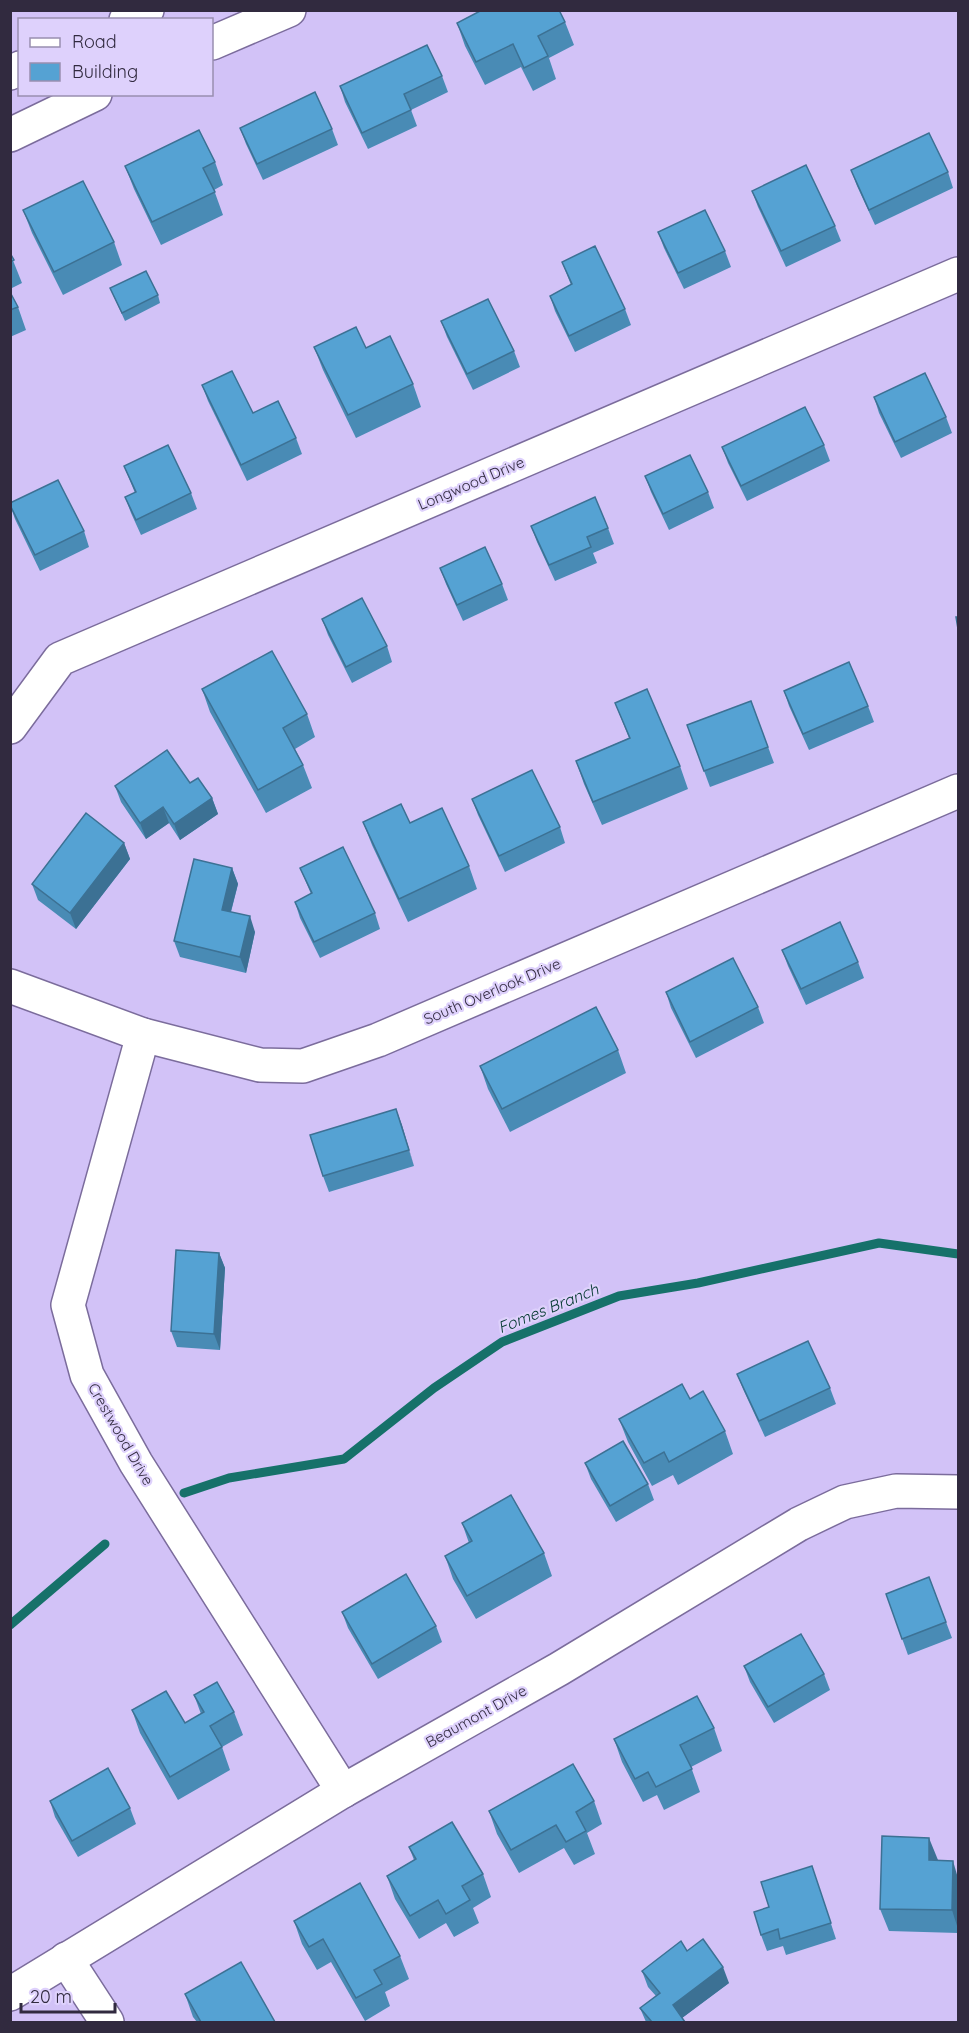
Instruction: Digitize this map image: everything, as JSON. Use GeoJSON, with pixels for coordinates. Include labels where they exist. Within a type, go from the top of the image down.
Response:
{"type":"FeatureCollection","features":[{"type":"Feature","properties":{"kind":"street"},"geometry":{"type":"LineString","coordinates":[[130,18],[147,10]]}},
{"type":"Feature","properties":{"kind":"street"},"geometry":{"type":"LineString","coordinates":[[213,43],[290,10]]}},
{"type":"Feature","properties":{"kind":"street"},"geometry":{"type":"LineString","coordinates":[[10,135],[91,96]]}},
{"type":"Feature","properties":{"kind":"street","name":"Longwood Drive"},"geometry":{"type":"LineString","coordinates":[[10,727],[60,659],[958,274]]}},
{"type":"Feature","properties":{"kind":"street","name":"South Overlook Drive"},"geometry":{"type":"LineString","coordinates":[[10,986],[143,1035],[260,1065],[303,1066],[378,1040],[958,791]]}},
{"type":"Feature","properties":{"kind":"street","name":"Crestwood Drive"},"geometry":{"type":"LineString","coordinates":[[143,1035],[68,1305],[87,1375],[136,1463],[343,1791]]}},
{"type":"Feature","properties":{"kind":"street","name":"Beaumont Drive"},"geometry":{"type":"LineString","coordinates":[[10,1994],[343,1791],[559,1669],[808,1519],[845,1502],[896,1491],[958,1492]]}},
{"type":"Feature","properties":{"kind":"street"},"geometry":{"type":"LineString","coordinates":[[66,1959],[107,2022]]}},
{"type":"Feature","properties":{"kind":"building"},"geometry":{"type":"Polygon","coordinates":[[[482,10],[559,10],[565,22],[538,36],[548,56],[524,68],[513,44],[476,62],[457,23],[482,10]]]}},
{"type":"Feature","properties":{"kind":"building"},"geometry":{"type":"Polygon","coordinates":[[[427,45],[442,76],[404,94],[411,110],[362,133],[340,86],[427,45]]]}},
{"type":"Feature","properties":{"kind":"building"},"geometry":{"type":"Polygon","coordinates":[[[315,92],[332,129],[257,164],[240,128],[315,92]]]}},
{"type":"Feature","properties":{"kind":"building"},"geometry":{"type":"Polygon","coordinates":[[[199,130],[215,162],[203,168],[215,192],[152,222],[125,166],[199,130]]]}},
{"type":"Feature","properties":{"kind":"building"},"geometry":{"type":"Polygon","coordinates":[[[929,133],[948,172],[869,210],[851,170],[929,133]]]}},
{"type":"Feature","properties":{"kind":"building"},"geometry":{"type":"Polygon","coordinates":[[[806,165],[835,226],[781,251],[752,191],[806,165]]]}},
{"type":"Feature","properties":{"kind":"building"},"geometry":{"type":"Polygon","coordinates":[[[83,181],[114,242],[54,272],[23,210],[83,181]]]}},
{"type":"Feature","properties":{"kind":"building"},"geometry":{"type":"Polygon","coordinates":[[[705,210],[725,251],[678,273],[658,232],[705,210]]]}},
{"type":"Feature","properties":{"kind":"building"},"geometry":{"type":"Polygon","coordinates":[[[595,246],[625,309],[569,336],[550,296],[572,284],[562,262],[595,246]]]}},
{"type":"Feature","properties":{"kind":"building"},"geometry":{"type":"Polygon","coordinates":[[[146,271],[158,295],[122,313],[110,288],[146,271]]]}},
{"type":"Feature","properties":{"kind":"building"},"geometry":{"type":"Polygon","coordinates":[[[10,292],[18,307],[10,310],[10,292]]]}},
{"type":"Feature","properties":{"kind":"building"},"geometry":{"type":"Polygon","coordinates":[[[488,299],[514,351],[467,374],[441,321],[488,299]]]}},
{"type":"Feature","properties":{"kind":"building"},"geometry":{"type":"Polygon","coordinates":[[[356,327],[366,348],[390,336],[413,384],[348,415],[314,347],[356,327]]]}},
{"type":"Feature","properties":{"kind":"building"},"geometry":{"type":"Polygon","coordinates":[[[232,371],[253,413],[278,401],[296,438],[241,465],[202,385],[232,371]]]}},
{"type":"Feature","properties":{"kind":"building"},"geometry":{"type":"Polygon","coordinates":[[[925,373],[946,417],[895,442],[874,397],[925,373]]]}},
{"type":"Feature","properties":{"kind":"building"},"geometry":{"type":"Polygon","coordinates":[[[805,407],[824,445],[741,486],[722,447],[805,407]]]}},
{"type":"Feature","properties":{"kind":"building"},"geometry":{"type":"Polygon","coordinates":[[[168,445],[191,493],[136,520],[125,497],[136,492],[124,466],[168,445]]]}},
{"type":"Feature","properties":{"kind":"building"},"geometry":{"type":"Polygon","coordinates":[[[690,455],[708,492],[663,514],[645,476],[690,455]]]}},
{"type":"Feature","properties":{"kind":"building"},"geometry":{"type":"Polygon","coordinates":[[[58,480],[84,531],[35,555],[10,503],[58,480]]]}},
{"type":"Feature","properties":{"kind":"building"},"geometry":{"type":"Polygon","coordinates":[[[595,497],[608,528],[587,537],[591,547],[549,565],[531,526],[595,497]]]}},
{"type":"Feature","properties":{"kind":"building"},"geometry":{"type":"Polygon","coordinates":[[[485,547],[502,584],[457,605],[440,568],[485,547]]]}},
{"type":"Feature","properties":{"kind":"building"},"geometry":{"type":"Polygon","coordinates":[[[362,598],[387,646],[346,667],[322,619],[362,598]]]}},
{"type":"Feature","properties":{"kind":"building"},"geometry":{"type":"Polygon","coordinates":[[[272,651],[307,714],[283,728],[303,765],[258,790],[202,689],[272,651]]]}},
{"type":"Feature","properties":{"kind":"building"},"geometry":{"type":"Polygon","coordinates":[[[849,662],[868,706],[803,734],[784,691],[849,662]]]}},
{"type":"Feature","properties":{"kind":"building"},"geometry":{"type":"Polygon","coordinates":[[[647,689],[680,766],[593,802],[576,761],[630,738],[615,703],[647,689]]]}},
{"type":"Feature","properties":{"kind":"building"},"geometry":{"type":"Polygon","coordinates":[[[751,701],[768,747],[704,771],[687,725],[751,701]]]}},
{"type":"Feature","properties":{"kind":"building"},"geometry":{"type":"Polygon","coordinates":[[[167,750],[190,783],[198,778],[212,798],[174,824],[163,807],[140,823],[115,786],[167,750]]]}},
{"type":"Feature","properties":{"kind":"building"},"geometry":{"type":"Polygon","coordinates":[[[532,770],[560,827],[499,856],[472,799],[532,770]]]}},
{"type":"Feature","properties":{"kind":"building"},"geometry":{"type":"Polygon","coordinates":[[[401,804],[410,823],[442,808],[469,866],[399,899],[363,822],[401,804]]]}},
{"type":"Feature","properties":{"kind":"building"},"geometry":{"type":"Polygon","coordinates":[[[86,813],[124,843],[70,913],[32,884],[86,813]]]}},
{"type":"Feature","properties":{"kind":"building"},"geometry":{"type":"Polygon","coordinates":[[[343,847],[375,913],[314,942],[295,902],[312,893],[300,868],[343,847]]]}},
{"type":"Feature","properties":{"kind":"building"},"geometry":{"type":"Polygon","coordinates":[[[194,859],[232,868],[222,910],[250,916],[240,957],[174,941],[194,859]]]}},
{"type":"Feature","properties":{"kind":"building"},"geometry":{"type":"Polygon","coordinates":[[[840,922],[858,962],[801,989],[782,950],[840,922]]]}},
{"type":"Feature","properties":{"kind":"building"},"geometry":{"type":"Polygon","coordinates":[[[733,958],[758,1007],[690,1042],[666,992],[733,958]]]}},
{"type":"Feature","properties":{"kind":"building"},"geometry":{"type":"Polygon","coordinates":[[[596,1007],[618,1050],[502,1109],[480,1066],[596,1007]]]}},
{"type":"Feature","properties":{"kind":"building"},"geometry":{"type":"Polygon","coordinates":[[[396,1109],[409,1150],[323,1176],[310,1135],[396,1109]]]}},
{"type":"Feature","properties":{"kind":"building"},"geometry":{"type":"Polygon","coordinates":[[[176,1250],[219,1253],[214,1334],[171,1331],[176,1250]]]}},
{"type":"Feature","properties":{"kind":"building"},"geometry":{"type":"Polygon","coordinates":[[[808,1341],[830,1388],[759,1421],[737,1374],[808,1341]]]}},
{"type":"Feature","properties":{"kind":"building"},"geometry":{"type":"Polygon","coordinates":[[[682,1384],[690,1399],[703,1391],[725,1431],[669,1462],[664,1452],[644,1463],[619,1419],[682,1384]]]}},
{"type":"Feature","properties":{"kind":"building"},"geometry":{"type":"Polygon","coordinates":[[[623,1441],[648,1484],[610,1506],[585,1463],[623,1441]]]}},
{"type":"Feature","properties":{"kind":"building"},"geometry":{"type":"Polygon","coordinates":[[[511,1495],[544,1553],[467,1596],[445,1556],[472,1541],[462,1523],[511,1495]]]}},
{"type":"Feature","properties":{"kind":"building"},"geometry":{"type":"Polygon","coordinates":[[[406,1574],[436,1626],[372,1664],[342,1612],[406,1574]]]}},
{"type":"Feature","properties":{"kind":"building"},"geometry":{"type":"Polygon","coordinates":[[[929,1577],[946,1622],[902,1639],[886,1594],[929,1577]]]}},
{"type":"Feature","properties":{"kind":"building"},"geometry":{"type":"Polygon","coordinates":[[[801,1634],[824,1674],[768,1707],[744,1666],[801,1634]]]}},
{"type":"Feature","properties":{"kind":"building"},"geometry":{"type":"Polygon","coordinates":[[[217,1682],[234,1712],[210,1726],[222,1747],[170,1777],[132,1710],[166,1691],[185,1723],[204,1712],[194,1695],[217,1682]]]}},
{"type":"Feature","properties":{"kind":"building"},"geometry":{"type":"Polygon","coordinates":[[[697,1696],[714,1728],[680,1745],[692,1769],[656,1787],[648,1772],[635,1779],[614,1739],[697,1696]]]}},
{"type":"Feature","properties":{"kind":"building"},"geometry":{"type":"Polygon","coordinates":[[[573,1764],[594,1801],[576,1812],[586,1831],[566,1842],[556,1825],[511,1850],[489,1811],[573,1764]]]}},
{"type":"Feature","properties":{"kind":"building"},"geometry":{"type":"Polygon","coordinates":[[[108,1768],[130,1808],[72,1841],[50,1801],[108,1768]]]}},
{"type":"Feature","properties":{"kind":"building"},"geometry":{"type":"Polygon","coordinates":[[[452,1822],[483,1874],[462,1886],[470,1900],[446,1914],[438,1900],[410,1916],[387,1876],[416,1859],[409,1847],[452,1822]]]}},
{"type":"Feature","properties":{"kind":"building"},"geometry":{"type":"Polygon","coordinates":[[[882,1836],[929,1838],[929,1860],[953,1861],[952,1910],[880,1909],[882,1836]]]}},
{"type":"Feature","properties":{"kind":"building"},"geometry":{"type":"Polygon","coordinates":[[[812,1866],[831,1923],[780,1939],[778,1929],[761,1935],[754,1912],[769,1907],[761,1882],[812,1866]]]}},
{"type":"Feature","properties":{"kind":"building"},"geometry":{"type":"Polygon","coordinates":[[[360,1883],[400,1956],[374,1970],[382,1984],[356,1998],[323,1939],[309,1947],[294,1921],[360,1883]]]}},
{"type":"Feature","properties":{"kind":"building"},"geometry":{"type":"Polygon","coordinates":[[[703,1939],[723,1967],[673,2005],[685,2022],[652,2022],[640,2008],[660,1993],[642,1971],[681,1941],[687,1951],[703,1939]]]}},
{"type":"Feature","properties":{"kind":"building"},"geometry":{"type":"Polygon","coordinates":[[[241,1962],[275,2022],[201,2022],[185,1994],[241,1962]]]}},
{"type":"Feature","properties":{"kind":"waterway","name":"Fomes Branch"},"geometry":{"type":"LineString","coordinates":[[184,1493],[229,1478],[344,1459],[434,1388],[502,1342],[619,1296],[698,1283],[879,1243],[958,1254]]}},
{"type":"Feature","properties":{"kind":"waterway","name":"Fomes Branch"},"geometry":{"type":"LineString","coordinates":[[10,1625],[105,1544]]}}]}
